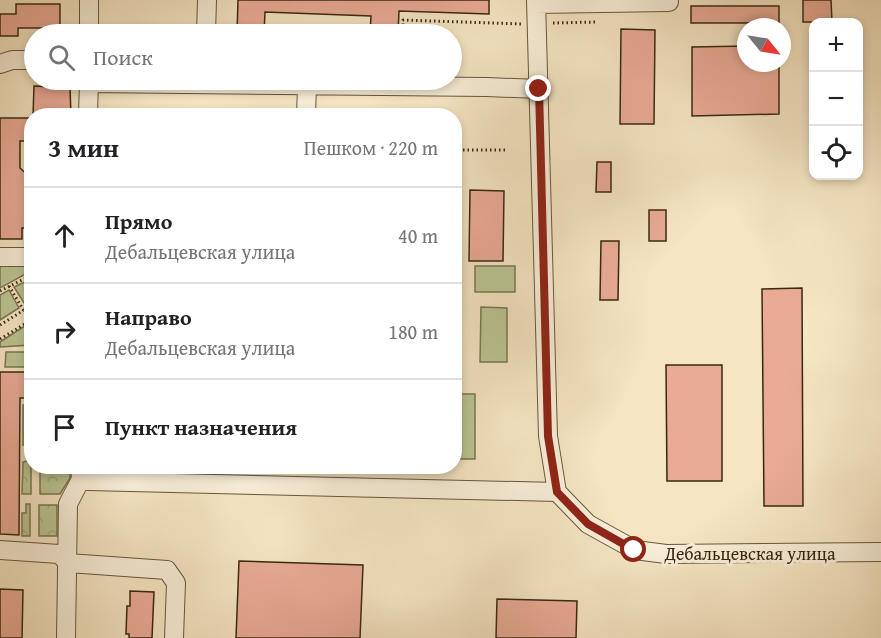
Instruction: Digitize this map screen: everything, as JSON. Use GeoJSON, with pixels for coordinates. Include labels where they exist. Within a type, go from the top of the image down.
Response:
{"type":"FeatureCollection","features":[{"type":"Feature","properties":{"kind":"street"},"geometry":{"type":"LineString","coordinates":[[89,0],[89,24]]}},
{"type":"Feature","properties":{"kind":"street"},"geometry":{"type":"LineString","coordinates":[[206,24],[207,0]]}},
{"type":"Feature","properties":{"kind":"street"},"geometry":{"type":"LineString","coordinates":[[81,474],[88,481],[557,492],[548,436],[536,2],[669,2]]}},
{"type":"Feature","properties":{"kind":"street"},"geometry":{"type":"LineString","coordinates":[[0,64],[12,60],[24,60]]}},
{"type":"Feature","properties":{"kind":"street"},"geometry":{"type":"LineString","coordinates":[[462,87],[539,89]]}},
{"type":"Feature","properties":{"kind":"street"},"geometry":{"type":"LineString","coordinates":[[88,108],[89,90]]}},
{"type":"Feature","properties":{"kind":"street"},"geometry":{"type":"LineString","coordinates":[[307,108],[308,90]]}},
{"type":"Feature","properties":{"kind":"street"},"geometry":{"type":"LineString","coordinates":[[0,257],[24,257]]}},
{"type":"Feature","properties":{"kind":"street"},"geometry":{"type":"LineString","coordinates":[[66,638],[68,504],[80,474]]}},
{"type":"Feature","properties":{"kind":"street","name":"Дебальцевская улица"},"geometry":{"type":"LineString","coordinates":[[557,492],[588,524],[634,550],[666,554],[881,552]]}},
{"type":"Feature","properties":{"kind":"street"},"geometry":{"type":"LineString","coordinates":[[0,550],[58,554],[68,563],[167,570],[176,583],[174,638]]}},
{"type":"Feature","properties":{"kind":"path"},"geometry":{"type":"LineString","coordinates":[[403,24],[403,20],[499,24],[596,22]]}},
{"type":"Feature","properties":{"kind":"path"},"geometry":{"type":"LineString","coordinates":[[462,150],[507,150]]}},
{"type":"Feature","properties":{"kind":"path"},"geometry":{"type":"LineString","coordinates":[[0,291],[24,279]]}},
{"type":"Feature","properties":{"kind":"path"},"geometry":{"type":"LineString","coordinates":[[0,325],[24,310],[9,286]]}},
{"type":"Feature","properties":{"kind":"path"},"geometry":{"type":"LineString","coordinates":[[0,339],[24,325]]}},
{"type":"Feature","properties":{"kind":"green space"},"geometry":{"type":"Polygon","coordinates":[[[0,266],[24,266],[24,275],[0,288],[0,266]]]}},
{"type":"Feature","properties":{"kind":"green space"},"geometry":{"type":"Polygon","coordinates":[[[475,266],[515,266],[515,292],[475,292],[475,266]]]}},
{"type":"Feature","properties":{"kind":"green space"},"geometry":{"type":"Polygon","coordinates":[[[24,282],[24,303],[14,287],[24,282]]]}},
{"type":"Feature","properties":{"kind":"green space"},"geometry":{"type":"Polygon","coordinates":[[[9,290],[19,308],[0,320],[0,295],[9,290]]]}},
{"type":"Feature","properties":{"kind":"green space"},"geometry":{"type":"Polygon","coordinates":[[[481,307],[507,308],[507,362],[480,362],[481,307]]]}},
{"type":"Feature","properties":{"kind":"green space"},"geometry":{"type":"Polygon","coordinates":[[[24,327],[24,345],[0,347],[0,342],[24,327]]]}},
{"type":"Feature","properties":{"kind":"green space"},"geometry":{"type":"Polygon","coordinates":[[[6,352],[24,352],[24,367],[5,367],[6,352]]]}},
{"type":"Feature","properties":{"kind":"green space"},"geometry":{"type":"Polygon","coordinates":[[[462,394],[475,394],[475,459],[462,459],[462,394]]]}},
{"type":"Feature","properties":{"kind":"green space"},"geometry":{"type":"Polygon","coordinates":[[[23,405],[24,405],[24,445],[23,405]]]}},
{"type":"Feature","properties":{"kind":"green space"},"geometry":{"type":"Polygon","coordinates":[[[23,462],[24,474],[31,474],[31,494],[22,494],[23,462]]]}},
{"type":"Feature","properties":{"kind":"green space"},"geometry":{"type":"Polygon","coordinates":[[[40,474],[70,474],[60,494],[40,494],[40,474]]]}},
{"type":"Feature","properties":{"kind":"green space"},"geometry":{"type":"Polygon","coordinates":[[[26,504],[30,504],[30,536],[22,536],[22,513],[26,513],[26,504]]]}},
{"type":"Feature","properties":{"kind":"green space"},"geometry":{"type":"Polygon","coordinates":[[[39,505],[57,505],[57,536],[39,536],[39,505]]]}},
{"type":"Feature","properties":{"kind":"building"},"geometry":{"type":"Polygon","coordinates":[[[238,0],[489,0],[489,14],[399,11],[398,24],[371,24],[371,16],[265,12],[264,24],[237,24],[238,0]]]}},
{"type":"Feature","properties":{"kind":"building"},"geometry":{"type":"Polygon","coordinates":[[[803,0],[831,0],[832,18],[809,18],[809,22],[803,22],[803,0]]]}},
{"type":"Feature","properties":{"kind":"building"},"geometry":{"type":"Polygon","coordinates":[[[16,4],[60,4],[60,24],[24,24],[24,28],[18,28],[18,36],[0,36],[0,14],[16,14],[16,4]]]}},
{"type":"Feature","properties":{"kind":"building"},"geometry":{"type":"Polygon","coordinates":[[[691,6],[779,6],[779,18],[737,18],[737,23],[691,23],[691,6]]]}},
{"type":"Feature","properties":{"kind":"building"},"geometry":{"type":"Polygon","coordinates":[[[621,29],[655,30],[654,124],[620,124],[621,29]]]}},
{"type":"Feature","properties":{"kind":"building"},"geometry":{"type":"Polygon","coordinates":[[[737,46],[737,72],[779,72],[779,114],[692,116],[692,47],[737,46]]]}},
{"type":"Feature","properties":{"kind":"building"},"geometry":{"type":"Polygon","coordinates":[[[34,90],[70,90],[71,108],[33,108],[34,90]]]}},
{"type":"Feature","properties":{"kind":"building"},"geometry":{"type":"Polygon","coordinates":[[[0,118],[24,118],[24,141],[20,141],[20,168],[24,172],[22,239],[0,239],[0,118]]]}},
{"type":"Feature","properties":{"kind":"building"},"geometry":{"type":"Polygon","coordinates":[[[597,162],[611,162],[611,192],[596,192],[597,162]]]}},
{"type":"Feature","properties":{"kind":"building"},"geometry":{"type":"Polygon","coordinates":[[[470,190],[504,191],[503,261],[469,261],[470,190]]]}},
{"type":"Feature","properties":{"kind":"building"},"geometry":{"type":"Polygon","coordinates":[[[649,210],[666,210],[666,241],[649,241],[649,210]]]}},
{"type":"Feature","properties":{"kind":"building"},"geometry":{"type":"Polygon","coordinates":[[[601,241],[619,241],[618,300],[600,300],[601,241]]]}},
{"type":"Feature","properties":{"kind":"building"},"geometry":{"type":"Polygon","coordinates":[[[802,288],[803,506],[764,506],[762,289],[802,288]]]}},
{"type":"Feature","properties":{"kind":"building"},"geometry":{"type":"Polygon","coordinates":[[[666,365],[722,365],[722,481],[667,481],[666,365]]]}},
{"type":"Feature","properties":{"kind":"building"},"geometry":{"type":"Polygon","coordinates":[[[0,372],[24,372],[24,398],[20,398],[19,535],[0,534],[0,372]]]}},
{"type":"Feature","properties":{"kind":"building"},"geometry":{"type":"Polygon","coordinates":[[[239,561],[363,565],[360,638],[236,638],[239,561]]]}},
{"type":"Feature","properties":{"kind":"building"},"geometry":{"type":"Polygon","coordinates":[[[0,589],[23,590],[22,638],[0,638],[0,589]]]}},
{"type":"Feature","properties":{"kind":"building"},"geometry":{"type":"Polygon","coordinates":[[[130,591],[154,592],[152,638],[129,638],[129,634],[126,634],[130,591]]]}},
{"type":"Feature","properties":{"kind":"building"},"geometry":{"type":"Polygon","coordinates":[[[497,599],[577,601],[576,638],[496,638],[497,599]]]}},
{"type":"Feature","properties":{"kind":"route"},"geometry":{"type":"LineString","coordinates":[[539,89],[548,436],[557,492],[588,524],[634,550]]}}]}
